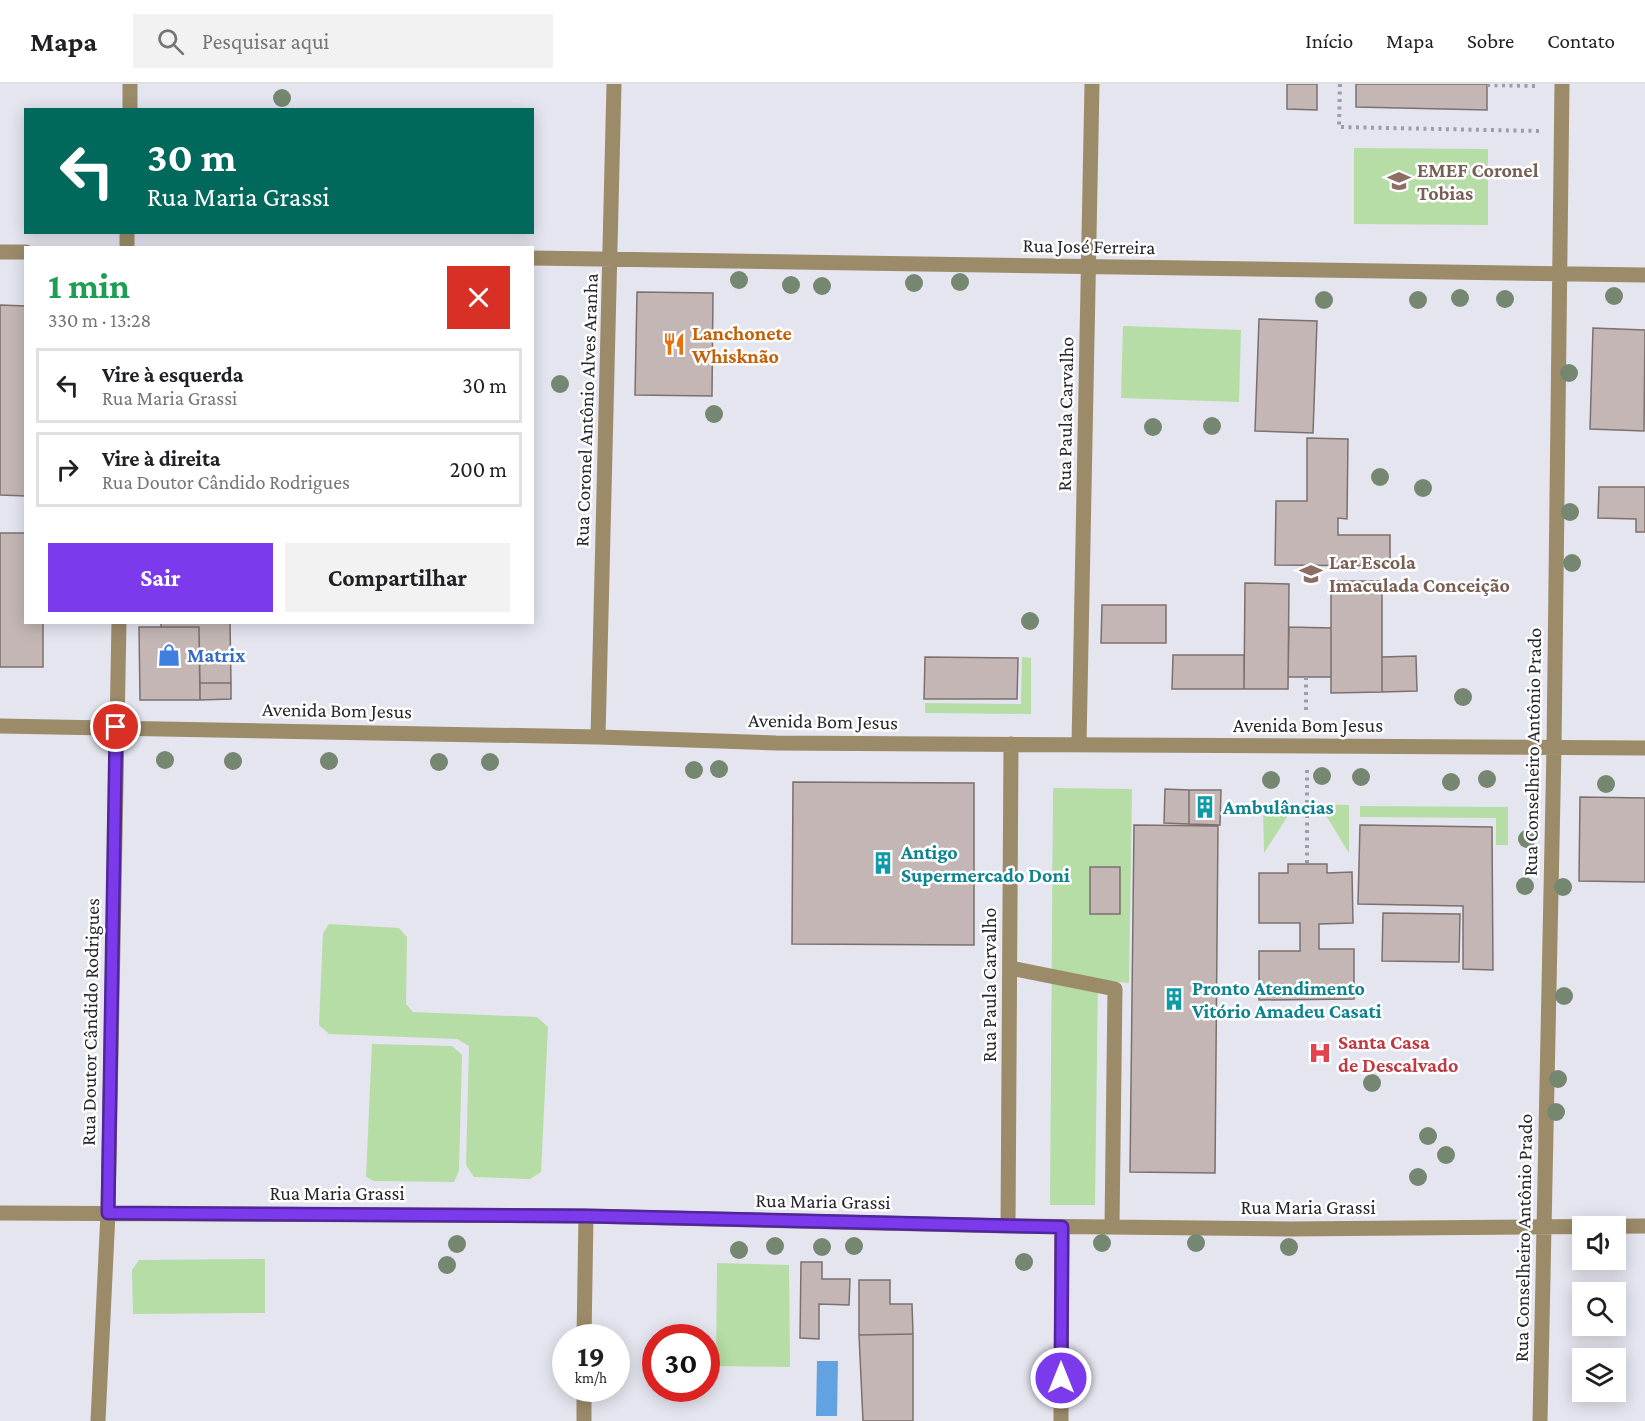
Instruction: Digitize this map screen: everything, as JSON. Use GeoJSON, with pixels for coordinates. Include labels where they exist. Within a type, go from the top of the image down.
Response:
{"type":"FeatureCollection","features":[{"type":"Feature","properties":{"kind":"street"},"geometry":{"type":"LineString","coordinates":[[130,84],[130,108]]}},
{"type":"Feature","properties":{"kind":"street","name":"Rua Coronel Antônio Alves Aranha"},"geometry":{"type":"LineString","coordinates":[[598,737],[614,84]]}},
{"type":"Feature","properties":{"kind":"street","name":"Rua Paula Carvalho"},"geometry":{"type":"LineString","coordinates":[[1078,745],[1092,84]]}},
{"type":"Feature","properties":{"kind":"street","name":"Rua Conselheiro Antônio Prado"},"geometry":{"type":"LineString","coordinates":[[1540,1421],[1554,747],[1562,84]]}},
{"type":"Feature","properties":{"kind":"street"},"geometry":{"type":"LineString","coordinates":[[0,252],[24,252]]}},
{"type":"Feature","properties":{"kind":"street","name":"Rua José Ferreira"},"geometry":{"type":"LineString","coordinates":[[534,258],[1645,275]]}},
{"type":"Feature","properties":{"kind":"street","name":"Rua Doutor Cândido Rodrigues"},"geometry":{"type":"LineString","coordinates":[[98,1421],[108,1213],[119,624]]}},
{"type":"Feature","properties":{"kind":"street","name":"Avenida Bom Jesus"},"geometry":{"type":"LineString","coordinates":[[0,726],[598,737],[776,743],[1645,748]]}},
{"type":"Feature","properties":{"kind":"street","name":"Rua Paula Carvalho"},"geometry":{"type":"LineString","coordinates":[[1008,1226],[1011,744]]}},
{"type":"Feature","properties":{"kind":"street"},"geometry":{"type":"LineString","coordinates":[[1010,968],[1114,989],[1112,1226]]}},
{"type":"Feature","properties":{"kind":"street","name":"Rua Maria Grassi"},"geometry":{"type":"LineString","coordinates":[[0,1213],[586,1216],[1062,1227],[1290,1229],[1645,1227]]}},
{"type":"Feature","properties":{"kind":"street"},"geometry":{"type":"LineString","coordinates":[[584,1324],[586,1216]]}},
{"type":"Feature","properties":{"kind":"street"},"geometry":{"type":"LineString","coordinates":[[1060,1421],[1062,1227]]}},
{"type":"Feature","properties":{"kind":"street"},"geometry":{"type":"LineString","coordinates":[[584,1402],[584,1421]]}},
{"type":"Feature","properties":{"kind":"path"},"geometry":{"type":"LineString","coordinates":[[1341,84],[1339,127],[1561,131]]}},
{"type":"Feature","properties":{"kind":"path"},"geometry":{"type":"LineString","coordinates":[[1487,85],[1536,86]]}},
{"type":"Feature","properties":{"kind":"path"},"geometry":{"type":"LineString","coordinates":[[1306,677],[1306,714]]}},
{"type":"Feature","properties":{"kind":"path"},"geometry":{"type":"LineString","coordinates":[[1307,745],[1307,864]]}},
{"type":"Feature","properties":{"kind":"green space"},"geometry":{"type":"Polygon","coordinates":[[[1354,148],[1488,149],[1488,225],[1354,224],[1354,148]]]}},
{"type":"Feature","properties":{"kind":"green space"},"geometry":{"type":"Polygon","coordinates":[[[1123,326],[1241,330],[1239,402],[1121,398],[1123,326]]]}},
{"type":"Feature","properties":{"kind":"green space"},"geometry":{"type":"Polygon","coordinates":[[[1022,657],[1031,658],[1031,714],[925,713],[925,703],[1021,704],[1022,657]]]}},
{"type":"Feature","properties":{"kind":"green space"},"geometry":{"type":"Polygon","coordinates":[[[1053,788],[1132,789],[1129,983],[1098,980],[1095,1205],[1050,1205],[1053,788]]]}},
{"type":"Feature","properties":{"kind":"green space"},"geometry":{"type":"Polygon","coordinates":[[[1263,803],[1296,803],[1264,853],[1263,803]]]}},
{"type":"Feature","properties":{"kind":"green space"},"geometry":{"type":"Polygon","coordinates":[[[1319,804],[1349,805],[1349,853],[1319,804]]]}},
{"type":"Feature","properties":{"kind":"green space"},"geometry":{"type":"Polygon","coordinates":[[[1360,806],[1508,807],[1508,845],[1496,845],[1496,818],[1360,817],[1360,806]]]}},
{"type":"Feature","properties":{"kind":"green space"},"geometry":{"type":"Polygon","coordinates":[[[329,924],[399,928],[407,937],[406,1004],[413,1012],[537,1017],[548,1027],[541,1172],[530,1179],[474,1177],[466,1165],[469,1046],[457,1039],[329,1034],[319,1025],[323,933],[329,924]]]}},
{"type":"Feature","properties":{"kind":"green space"},"geometry":{"type":"Polygon","coordinates":[[[372,1044],[452,1046],[462,1055],[459,1171],[454,1182],[374,1181],[366,1177],[372,1044]]]}},
{"type":"Feature","properties":{"kind":"green space"},"geometry":{"type":"Polygon","coordinates":[[[265,1259],[265,1313],[133,1314],[132,1270],[139,1260],[265,1259]]]}},
{"type":"Feature","properties":{"kind":"green space"},"geometry":{"type":"Polygon","coordinates":[[[717,1263],[789,1265],[790,1367],[720,1366],[720,1324],[716,1324],[717,1263]]]}},
{"type":"Feature","properties":{"kind":"water"},"geometry":{"type":"Polygon","coordinates":[[[817,1361],[838,1361],[837,1416],[816,1416],[817,1361]]]}},
{"type":"Feature","properties":{"kind":"building"},"geometry":{"type":"Polygon","coordinates":[[[1287,84],[1317,84],[1317,110],[1287,109],[1287,84]]]}},
{"type":"Feature","properties":{"kind":"building"},"geometry":{"type":"Polygon","coordinates":[[[1356,84],[1487,84],[1487,110],[1356,107],[1356,84]]]}},
{"type":"Feature","properties":{"kind":"building","name":"Lanchonete Whisknão"},"geometry":{"type":"Polygon","coordinates":[[[637,292],[713,293],[712,396],[635,395],[637,292]]]}},
{"type":"Feature","properties":{"kind":"building"},"geometry":{"type":"Polygon","coordinates":[[[0,305],[24,306],[24,496],[0,495],[0,305]]]}},
{"type":"Feature","properties":{"kind":"building"},"geometry":{"type":"Polygon","coordinates":[[[1259,319],[1317,321],[1313,433],[1255,431],[1259,319]]]}},
{"type":"Feature","properties":{"kind":"building"},"geometry":{"type":"Polygon","coordinates":[[[1593,328],[1645,330],[1644,431],[1590,429],[1593,328]]]}},
{"type":"Feature","properties":{"kind":"building"},"geometry":{"type":"Polygon","coordinates":[[[1307,438],[1348,439],[1347,519],[1338,518],[1338,535],[1390,535],[1390,566],[1275,565],[1276,501],[1307,501],[1307,438]]]}},
{"type":"Feature","properties":{"kind":"building"},"geometry":{"type":"Polygon","coordinates":[[[1599,487],[1645,487],[1645,532],[1636,532],[1636,519],[1598,518],[1599,487]]]}},
{"type":"Feature","properties":{"kind":"building"},"geometry":{"type":"Polygon","coordinates":[[[0,533],[24,533],[24,624],[43,624],[43,667],[0,667],[0,533]]]}},
{"type":"Feature","properties":{"kind":"building"},"geometry":{"type":"Polygon","coordinates":[[[1331,581],[1382,581],[1382,692],[1331,693],[1331,581]]]}},
{"type":"Feature","properties":{"kind":"building"},"geometry":{"type":"Polygon","coordinates":[[[1245,583],[1289,584],[1288,689],[1244,689],[1245,583]]]}},
{"type":"Feature","properties":{"kind":"building"},"geometry":{"type":"Polygon","coordinates":[[[1102,605],[1166,605],[1166,643],[1101,643],[1102,605]]]}},
{"type":"Feature","properties":{"kind":"building"},"geometry":{"type":"Polygon","coordinates":[[[161,624],[230,624],[231,683],[200,683],[199,627],[161,627],[161,624]]]}},
{"type":"Feature","properties":{"kind":"building","name":"Matrix"},"geometry":{"type":"Polygon","coordinates":[[[139,627],[199,627],[200,700],[140,700],[139,627]]]}},
{"type":"Feature","properties":{"kind":"building"},"geometry":{"type":"Polygon","coordinates":[[[1289,627],[1331,628],[1331,677],[1288,677],[1289,627]]]}},
{"type":"Feature","properties":{"kind":"building"},"geometry":{"type":"Polygon","coordinates":[[[1173,655],[1244,655],[1244,689],[1172,689],[1173,655]]]}},
{"type":"Feature","properties":{"kind":"building"},"geometry":{"type":"Polygon","coordinates":[[[1416,656],[1417,691],[1382,692],[1382,657],[1416,656]]]}},
{"type":"Feature","properties":{"kind":"building"},"geometry":{"type":"Polygon","coordinates":[[[925,657],[1018,658],[1017,699],[924,699],[925,657]]]}},
{"type":"Feature","properties":{"kind":"building"},"geometry":{"type":"Polygon","coordinates":[[[200,683],[231,683],[231,699],[200,700],[200,683]]]}},
{"type":"Feature","properties":{"kind":"building","name":"Antigo Supermercado Doni"},"geometry":{"type":"Polygon","coordinates":[[[793,782],[974,783],[974,945],[792,944],[793,782]]]}},
{"type":"Feature","properties":{"kind":"building"},"geometry":{"type":"Polygon","coordinates":[[[1165,789],[1189,790],[1189,824],[1164,823],[1165,789]]]}},
{"type":"Feature","properties":{"kind":"building","name":"Ambulâncias"},"geometry":{"type":"Polygon","coordinates":[[[1189,790],[1221,790],[1220,825],[1189,824],[1189,790]]]}},
{"type":"Feature","properties":{"kind":"building"},"geometry":{"type":"Polygon","coordinates":[[[1580,797],[1645,798],[1645,882],[1579,881],[1580,797]]]}},
{"type":"Feature","properties":{"kind":"building","name":"Pronto Atendimento Vitório Amadeu Casati"},"geometry":{"type":"Polygon","coordinates":[[[1134,825],[1218,826],[1215,1173],[1130,1172],[1134,825]]]}},
{"type":"Feature","properties":{"kind":"building"},"geometry":{"type":"Polygon","coordinates":[[[1360,825],[1492,827],[1493,970],[1463,969],[1463,906],[1358,904],[1360,825]]]}},
{"type":"Feature","properties":{"kind":"building"},"geometry":{"type":"Polygon","coordinates":[[[1288,864],[1327,864],[1327,873],[1352,872],[1353,923],[1319,924],[1319,949],[1354,949],[1354,999],[1259,1000],[1259,951],[1300,951],[1300,923],[1259,923],[1259,873],[1288,873],[1288,864]]]}},
{"type":"Feature","properties":{"kind":"building"},"geometry":{"type":"Polygon","coordinates":[[[1090,867],[1120,867],[1120,914],[1090,914],[1090,867]]]}},
{"type":"Feature","properties":{"kind":"building"},"geometry":{"type":"Polygon","coordinates":[[[1383,913],[1460,914],[1459,962],[1382,961],[1383,913]]]}},
{"type":"Feature","properties":{"kind":"building"},"geometry":{"type":"Polygon","coordinates":[[[801,1262],[822,1262],[822,1279],[850,1279],[849,1305],[819,1304],[819,1339],[800,1338],[801,1262]]]}},
{"type":"Feature","properties":{"kind":"building"},"geometry":{"type":"Polygon","coordinates":[[[859,1280],[890,1280],[890,1304],[912,1304],[913,1334],[859,1335],[859,1280]]]}},
{"type":"Feature","properties":{"kind":"building"},"geometry":{"type":"Polygon","coordinates":[[[913,1334],[913,1421],[863,1421],[859,1335],[913,1334]]]}},
{"type":"Feature","properties":{"kind":"place","name":"EMEF Coronel Tobias"},"geometry":{"type":"Point","coordinates":[1399,181]}},
{"type":"Feature","properties":{"kind":"place","name":"Lanchonete Whisknão"},"geometry":{"type":"Point","coordinates":[674,344]}},
{"type":"Feature","properties":{"kind":"place","name":"Lar Escola Imaculada Conceição"},"geometry":{"type":"Point","coordinates":[1311,574]}},
{"type":"Feature","properties":{"kind":"place","name":"Matrix"},"geometry":{"type":"Point","coordinates":[169,655]}},
{"type":"Feature","properties":{"kind":"place","name":"Ambulâncias"},"geometry":{"type":"Point","coordinates":[1205,807]}},
{"type":"Feature","properties":{"kind":"place","name":"Antigo Supermercado Doni"},"geometry":{"type":"Point","coordinates":[883,863]}},
{"type":"Feature","properties":{"kind":"place","name":"Pronto Atendimento Vitório Amadeu Casati"},"geometry":{"type":"Point","coordinates":[1174,999]}},
{"type":"Feature","properties":{"kind":"place","name":"Santa Casa de Descalvado"},"geometry":{"type":"Point","coordinates":[1320,1053]}},
{"type":"Feature","properties":{"kind":"route"},"geometry":{"type":"LineString","coordinates":[[116,727],[108,1213],[586,1216],[1062,1227],[1061,1378]]}}]}
